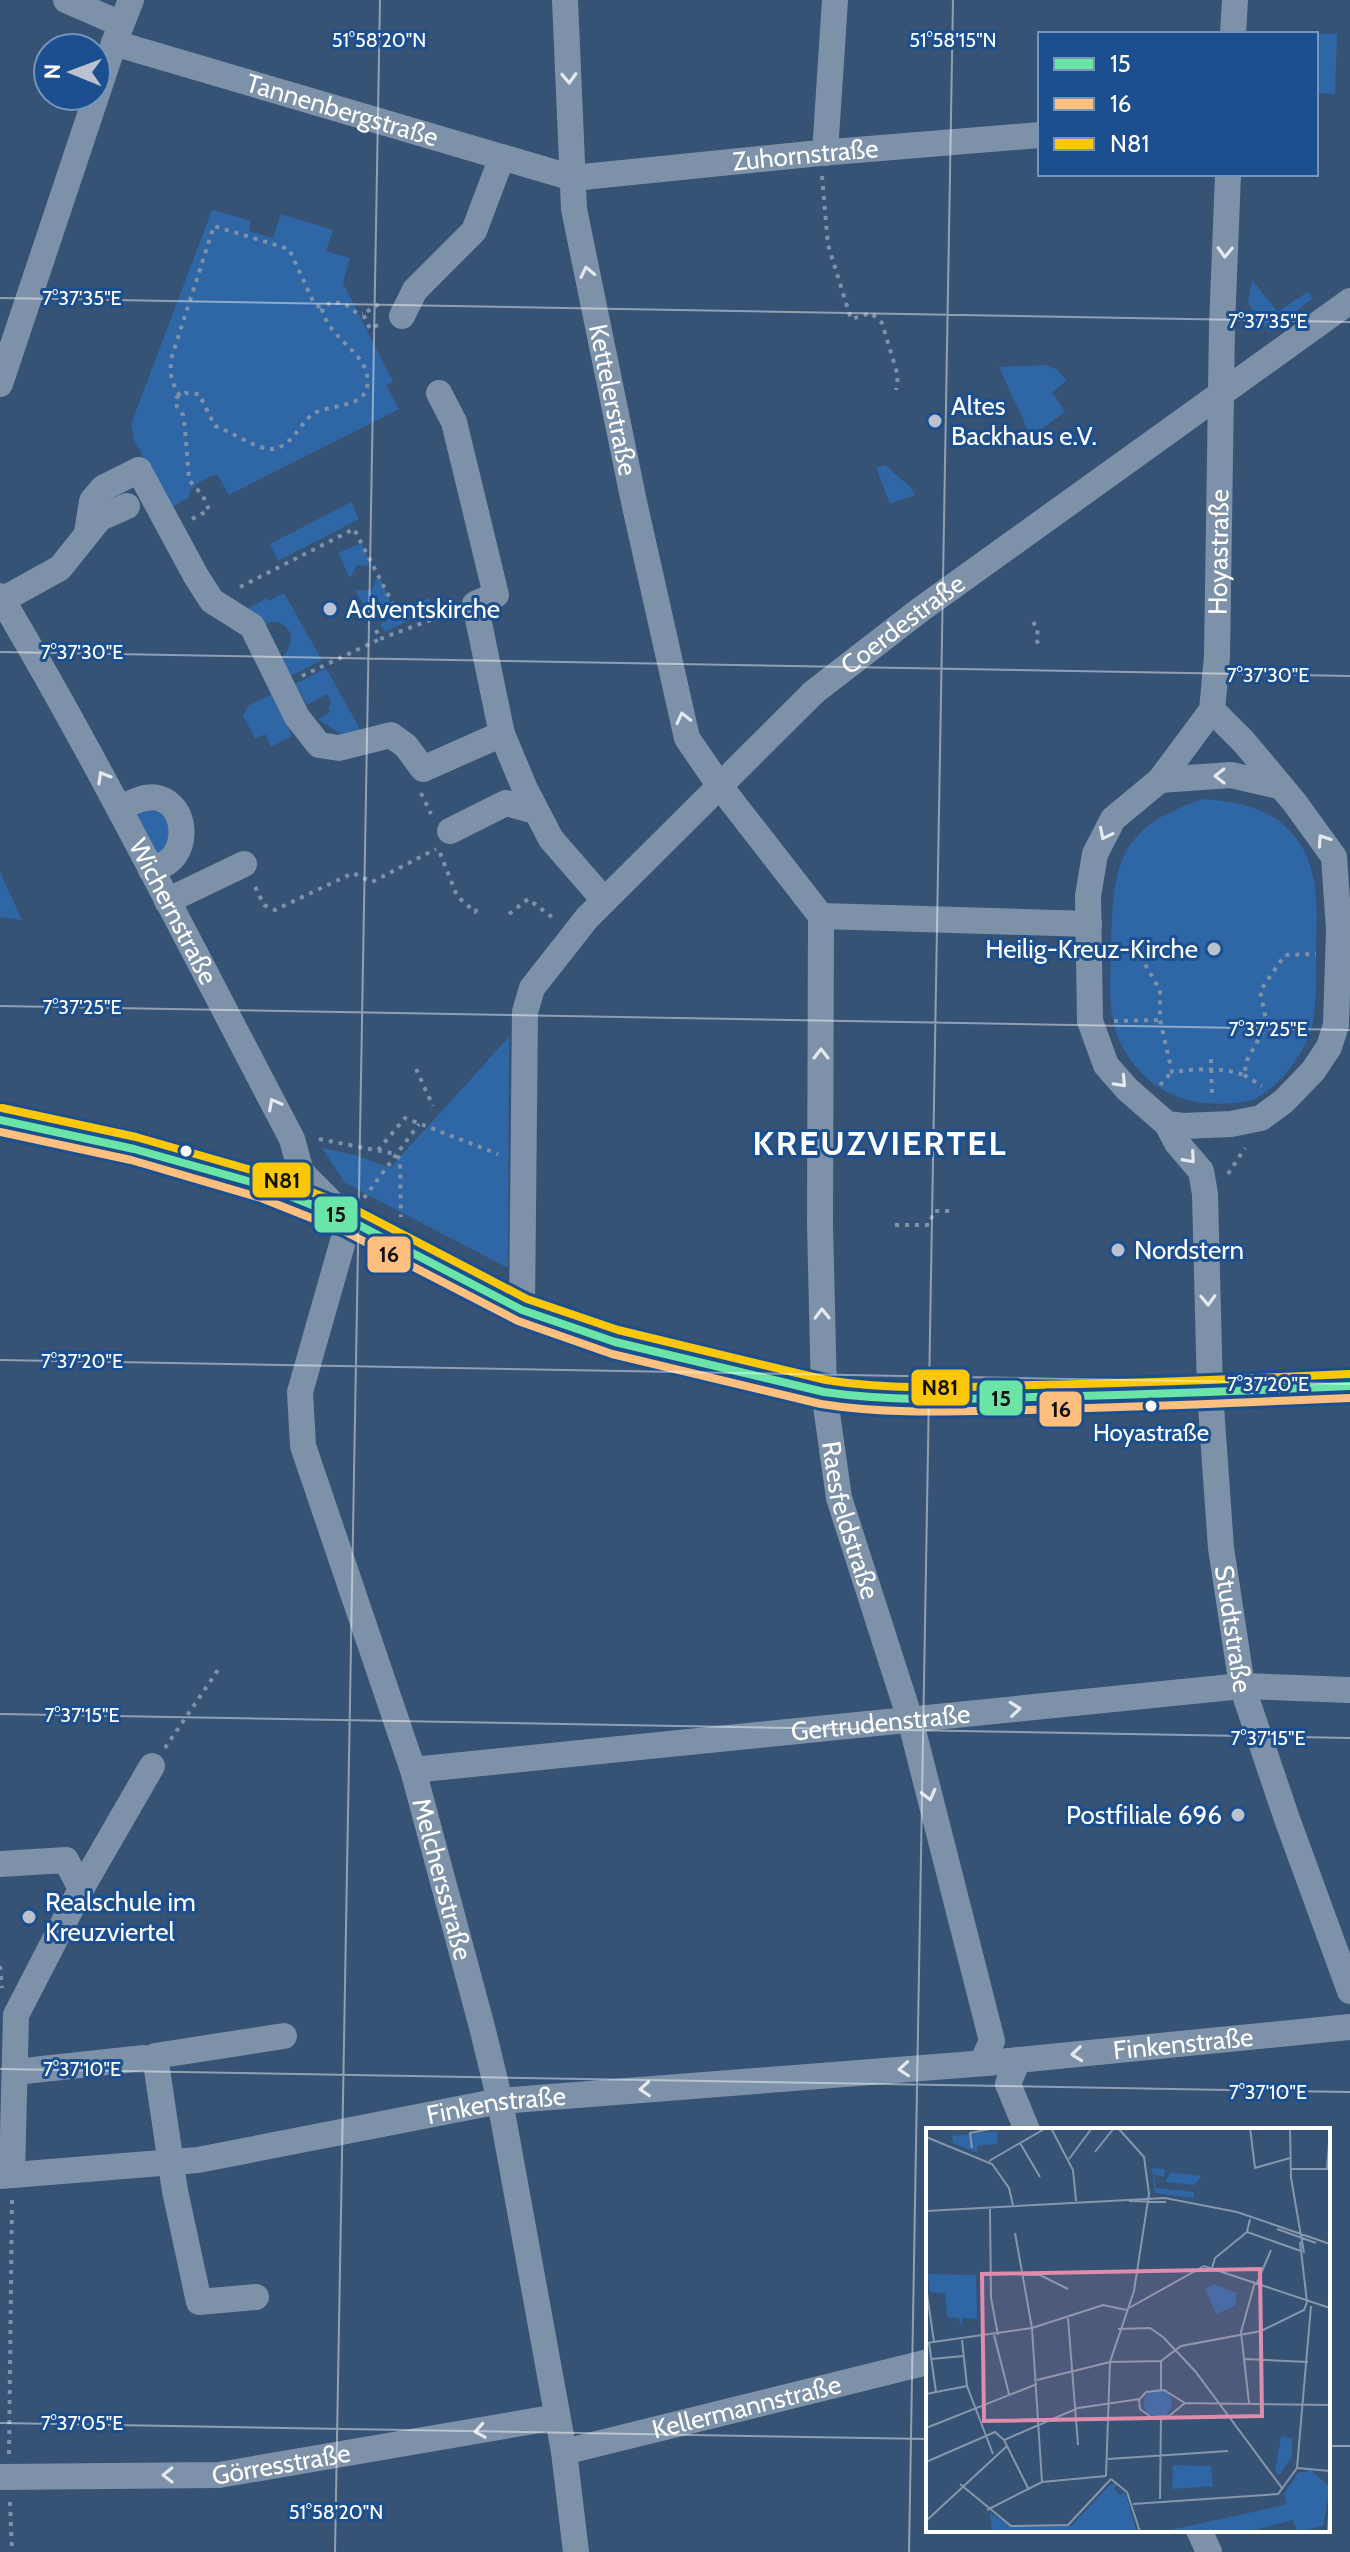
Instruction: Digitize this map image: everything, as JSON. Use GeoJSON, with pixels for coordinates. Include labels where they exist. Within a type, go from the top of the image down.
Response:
{"type":"FeatureCollection","features":[{"type":"Feature","properties":{"kind":"street","name":"Tannenbergstraße"},"geometry":{"type":"LineString","coordinates":[[66,0],[502,157],[573,178]]}},
{"type":"Feature","properties":{"kind":"street","name":"Kettelerstraße"},"geometry":{"type":"LineString","coordinates":[[565,0],[577,224],[634,502],[687,738],[719,785]]}},
{"type":"Feature","properties":{"kind":"street"},"geometry":{"type":"LineString","coordinates":[[822,153],[835,0]]}},
{"type":"Feature","properties":{"kind":"street"},"geometry":{"type":"LineString","coordinates":[[1233,32],[1235,0]]}},
{"type":"Feature","properties":{"kind":"street"},"geometry":{"type":"LineString","coordinates":[[0,384],[122,22]]}},
{"type":"Feature","properties":{"kind":"street","name":"Zuhornstraße"},"geometry":{"type":"LineString","coordinates":[[573,178],[1038,135]]}},
{"type":"Feature","properties":{"kind":"street"},"geometry":{"type":"LineString","coordinates":[[402,316],[415,290],[474,231],[502,157]]}},
{"type":"Feature","properties":{"kind":"street","name":"Hoyastraße"},"geometry":{"type":"LineString","coordinates":[[1212,710],[1217,656],[1228,176]]}},
{"type":"Feature","properties":{"kind":"street","name":"Coerdestraße"},"geometry":{"type":"LineString","coordinates":[[523,1164],[524,1017],[532,988],[604,900],[814,692],[920,610],[1350,301]]}},
{"type":"Feature","properties":{"kind":"street"},"geometry":{"type":"LineString","coordinates":[[439,393],[454,422],[496,595],[475,604],[502,734],[535,811],[551,839],[604,900]]}},
{"type":"Feature","properties":{"kind":"street"},"geometry":{"type":"LineString","coordinates":[[87,533],[92,501],[103,488],[139,470],[170,531],[212,601],[252,626],[297,717],[319,745],[339,748],[391,735],[406,746],[423,769],[502,734]]}},
{"type":"Feature","properties":{"kind":"street"},"geometry":{"type":"LineString","coordinates":[[1,598],[60,568],[100,518],[127,506]]}},
{"type":"Feature","properties":{"kind":"street","name":"Wichernstraße"},"geometry":{"type":"LineString","coordinates":[[1,598],[120,808],[292,1139],[301,1172],[349,1220]]}},
{"type":"Feature","properties":{"kind":"street"},"geometry":{"type":"LineString","coordinates":[[1167,1124],[1214,1125],[1261,1118],[1284,1101],[1313,1071],[1329,1047],[1336,1025],[1342,937],[1334,857],[1310,822],[1244,742],[1212,710],[1160,780],[1113,819],[1095,854],[1088,896],[1090,1021],[1106,1065],[1127,1089],[1167,1124],[1177,1143],[1201,1171],[1205,1194],[1210,1392]]}},
{"type":"Feature","properties":{"kind":"street"},"geometry":{"type":"LineString","coordinates":[[1160,780],[1231,775],[1279,786]]}},
{"type":"Feature","properties":{"kind":"street"},"geometry":{"type":"LineString","coordinates":[[719,785],[821,916],[1089,935]]}},
{"type":"Feature","properties":{"kind":"street"},"geometry":{"type":"LineString","coordinates":[[120,808],[131,802],[156,798],[173,807],[182,827],[181,844],[170,861],[151,870]]}},
{"type":"Feature","properties":{"kind":"street"},"geometry":{"type":"LineString","coordinates":[[444,839],[506,803],[535,811]]}},
{"type":"Feature","properties":{"kind":"street"},"geometry":{"type":"LineString","coordinates":[[167,901],[244,864]]}},
{"type":"Feature","properties":{"kind":"street","name":"Raesfeldstraße"},"geometry":{"type":"LineString","coordinates":[[821,916],[820,1225],[824,1392],[839,1498],[910,1719],[1000,2062],[1026,2128]]}},
{"type":"Feature","properties":{"kind":"street"},"geometry":{"type":"LineString","coordinates":[[0,1120],[179,1160],[255,1183],[349,1220],[522,1310],[615,1342],[824,1392],[880,1398],[955,1399],[1350,1386]]}},
{"type":"Feature","properties":{"kind":"street"},"geometry":{"type":"LineString","coordinates":[[522,1310],[523,1164]]}},
{"type":"Feature","properties":{"kind":"street","name":"Melchersstraße"},"geometry":{"type":"LineString","coordinates":[[349,1220],[300,1392],[303,1446],[413,1770],[500,2101],[564,2452],[576,2552]]}},
{"type":"Feature","properties":{"kind":"street","name":"Studtstraße"},"geometry":{"type":"LineString","coordinates":[[1210,1392],[1221,1548],[1242,1686],[1350,1991]]}},
{"type":"Feature","properties":{"kind":"street","name":"Gertrudenstraße"},"geometry":{"type":"LineString","coordinates":[[413,1770],[1242,1686],[1350,1690]]}},
{"type":"Feature","properties":{"kind":"street"},"geometry":{"type":"LineString","coordinates":[[6,2176],[15,2072],[16,2015],[81,1889],[152,1766]]}},
{"type":"Feature","properties":{"kind":"street"},"geometry":{"type":"LineString","coordinates":[[0,1864],[66,1860],[81,1889]]}},
{"type":"Feature","properties":{"kind":"street","name":"Finkenstraße"},"geometry":{"type":"LineString","coordinates":[[6,2176],[198,2160],[500,2101],[1000,2062],[1350,2027]]}},
{"type":"Feature","properties":{"kind":"street"},"geometry":{"type":"LineString","coordinates":[[256,2297],[199,2302],[171,2162],[155,2056],[284,2036]]}},
{"type":"Feature","properties":{"kind":"street"},"geometry":{"type":"LineString","coordinates":[[15,2072],[144,2058]]}},
{"type":"Feature","properties":{"kind":"street","name":"Kellermannstraße"},"geometry":{"type":"LineString","coordinates":[[564,2452],[926,2362]]}},
{"type":"Feature","properties":{"kind":"street","name":"Görresstraße"},"geometry":{"type":"LineString","coordinates":[[4,2477],[219,2475],[557,2417]]}},
{"type":"Feature","properties":{"kind":"street"},"geometry":{"type":"LineString","coordinates":[[1200,2532],[1209,2552]]}},
{"type":"Feature","properties":{"kind":"path"},"geometry":{"type":"LineString","coordinates":[[822,153],[828,245],[851,319],[871,313],[882,323],[898,376],[896,390]]}},
{"type":"Feature","properties":{"kind":"path"},"geometry":{"type":"LineString","coordinates":[[170,531],[209,510],[203,496],[189,480],[183,415],[177,407],[176,398],[191,392],[199,394],[215,426],[257,447],[270,450],[282,446],[314,413],[357,401],[366,388],[367,376],[363,365],[333,332],[324,319],[322,309],[314,303],[289,249],[214,226],[172,356],[169,372],[180,396]]}},
{"type":"Feature","properties":{"kind":"path"},"geometry":{"type":"LineString","coordinates":[[322,309],[331,302],[345,304],[358,314],[363,314]]}},
{"type":"Feature","properties":{"kind":"path"},"geometry":{"type":"LineString","coordinates":[[212,601],[354,529],[394,606]]}},
{"type":"Feature","properties":{"kind":"path"},"geometry":{"type":"LineString","coordinates":[[282,686],[380,639],[475,604]]}},
{"type":"Feature","properties":{"kind":"path"},"geometry":{"type":"LineString","coordinates":[[1033,622],[1038,629],[1036,640],[1042,648]]}},
{"type":"Feature","properties":{"kind":"path"},"geometry":{"type":"LineString","coordinates":[[376,630],[380,639]]}},
{"type":"Feature","properties":{"kind":"path"},"geometry":{"type":"LineString","coordinates":[[419,790],[438,830],[447,825],[444,839],[457,896],[475,912],[477,909]]}},
{"type":"Feature","properties":{"kind":"path"},"geometry":{"type":"LineString","coordinates":[[244,864],[264,905],[275,910],[353,873],[372,882],[444,839]]}},
{"type":"Feature","properties":{"kind":"path"},"geometry":{"type":"LineString","coordinates":[[509,914],[528,899],[574,934]]}},
{"type":"Feature","properties":{"kind":"path"},"geometry":{"type":"LineString","coordinates":[[1089,935],[1136,949],[1160,990],[1160,1020],[1172,1072],[1210,1070],[1244,1075],[1247,1060],[1267,1024],[1260,991],[1285,955],[1342,937]]}},
{"type":"Feature","properties":{"kind":"path"},"geometry":{"type":"LineString","coordinates":[[1090,1021],[1160,1020]]}},
{"type":"Feature","properties":{"kind":"path"},"geometry":{"type":"LineString","coordinates":[[1267,1024],[1336,1025]]}},
{"type":"Feature","properties":{"kind":"path"},"geometry":{"type":"LineString","coordinates":[[1210,1070],[1211,1059]]}},
{"type":"Feature","properties":{"kind":"path"},"geometry":{"type":"LineString","coordinates":[[416,1069],[433,1106]]}},
{"type":"Feature","properties":{"kind":"path"},"geometry":{"type":"LineString","coordinates":[[378,1150],[405,1118],[523,1164]]}},
{"type":"Feature","properties":{"kind":"path"},"geometry":{"type":"LineString","coordinates":[[1205,1194],[1233,1167],[1261,1118]]}},
{"type":"Feature","properties":{"kind":"path"},"geometry":{"type":"LineString","coordinates":[[349,1220],[419,1124]]}},
{"type":"Feature","properties":{"kind":"path"},"geometry":{"type":"LineString","coordinates":[[310,1137],[395,1154],[400,1159],[401,1225]]}},
{"type":"Feature","properties":{"kind":"path"},"geometry":{"type":"LineString","coordinates":[[895,1225],[929,1225],[934,1211],[954,1211]]}},
{"type":"Feature","properties":{"kind":"path"},"geometry":{"type":"LineString","coordinates":[[152,1766],[220,1667]]}},
{"type":"Feature","properties":{"kind":"path"},"geometry":{"type":"LineString","coordinates":[[6,2176],[4,2477],[12,2552]]}},
{"type":"Feature","properties":{"kind":"shaded area"},"geometry":{"type":"Polygon","coordinates":[[[1318,34],[1337,34],[1335,94],[1318,93],[1318,34]]]}},
{"type":"Feature","properties":{"kind":"shaded area"},"geometry":{"type":"Polygon","coordinates":[[[212,210],[251,221],[249,231],[273,238],[281,214],[333,230],[326,251],[350,258],[343,283],[393,382],[386,385],[399,409],[229,495],[217,474],[195,485],[189,497],[171,508],[134,440],[131,424],[212,210]]]}},
{"type":"Feature","properties":{"kind":"shaded area"},"geometry":{"type":"Polygon","coordinates":[[[1252,280],[1278,312],[1307,292],[1313,298],[1269,332],[1248,303],[1252,280]]]}},
{"type":"Feature","properties":{"kind":"shaded area"},"geometry":{"type":"Polygon","coordinates":[[[1045,365],[1056,369],[1067,381],[1052,392],[1065,412],[1031,437],[999,367],[1045,365]]]}},
{"type":"Feature","properties":{"kind":"shaded area"},"geometry":{"type":"Polygon","coordinates":[[[886,465],[915,495],[890,504],[876,468],[886,465]]]}},
{"type":"Feature","properties":{"kind":"shaded area"},"geometry":{"type":"Polygon","coordinates":[[[351,502],[359,519],[278,561],[270,544],[351,502]]]}},
{"type":"Feature","properties":{"kind":"shaded area"},"geometry":{"type":"Polygon","coordinates":[[[361,543],[372,566],[357,565],[350,578],[338,553],[361,543]]]}},
{"type":"Feature","properties":{"kind":"shaded area"},"geometry":{"type":"Polygon","coordinates":[[[380,578],[390,601],[367,612],[355,589],[372,589],[376,579],[380,578]]]}},
{"type":"Feature","properties":{"kind":"shaded area"},"geometry":{"type":"Polygon","coordinates":[[[284,593],[322,660],[285,679],[281,658],[291,642],[287,628],[275,622],[259,629],[249,608],[284,593]]]}},
{"type":"Feature","properties":{"kind":"shaded area"},"geometry":{"type":"Polygon","coordinates":[[[429,598],[434,608],[385,632],[380,624],[429,598]]]}},
{"type":"Feature","properties":{"kind":"shaded area"},"geometry":{"type":"Polygon","coordinates":[[[326,668],[364,736],[342,735],[318,719],[330,712],[328,707],[332,704],[327,694],[307,705],[295,684],[326,668]]]}},
{"type":"Feature","properties":{"kind":"shaded area"},"geometry":{"type":"Polygon","coordinates":[[[277,692],[292,736],[271,747],[265,734],[255,739],[243,715],[249,705],[277,692]]]}},
{"type":"Feature","properties":{"kind":"shaded area"},"geometry":{"type":"Polygon","coordinates":[[[1204,799],[1245,805],[1280,822],[1306,854],[1316,894],[1316,991],[1310,1033],[1296,1061],[1282,1078],[1257,1098],[1234,1103],[1192,1101],[1169,1093],[1149,1080],[1133,1063],[1120,1042],[1112,1012],[1113,901],[1123,857],[1134,839],[1151,824],[1204,799]]]}},
{"type":"Feature","properties":{"kind":"shaded area"},"geometry":{"type":"Polygon","coordinates":[[[156,807],[176,826],[158,861],[134,809],[156,807]]]}},
{"type":"Feature","properties":{"kind":"shaded area"},"geometry":{"type":"Polygon","coordinates":[[[0,872],[22,920],[0,917],[0,872]]]}},
{"type":"Feature","properties":{"kind":"shaded area"},"geometry":{"type":"Polygon","coordinates":[[[509,1037],[508,1268],[345,1183],[322,1148],[355,1155],[390,1168],[509,1037]]]}},
{"type":"Feature","properties":{"kind":"transit line","name":"N81"},"geometry":{"type":"LineString","coordinates":[[2,1108],[136,1137],[269,1175],[354,1209],[527,1299],[618,1330],[826,1380],[877,1386],[956,1387],[1349,1374]]}},
{"type":"Feature","properties":{"kind":"transit line","name":"15"},"geometry":{"type":"LineString","coordinates":[[0,1120],[134,1149],[265,1186],[349,1220],[522,1310],[615,1342],[824,1392],[902,1399],[954,1399],[1350,1386]]}},
{"type":"Feature","properties":{"kind":"transit line","name":"16"},"geometry":{"type":"LineString","coordinates":[[0,1132],[131,1160],[261,1198],[344,1231],[518,1321],[612,1354],[821,1404],[872,1410],[950,1411],[1350,1398]]}},
{"type":"Feature","properties":{"kind":"place","name":"Altes Backhaus e.V."},"geometry":{"type":"Point","coordinates":[935,421]}},
{"type":"Feature","properties":{"kind":"place","name":"Adventskirche"},"geometry":{"type":"Point","coordinates":[330,609]}},
{"type":"Feature","properties":{"kind":"place","name":"Heilig-Kreuz-Kirche"},"geometry":{"type":"Point","coordinates":[1214,949]}},
{"type":"Feature","properties":{"kind":"place","name":"Nordstern"},"geometry":{"type":"Point","coordinates":[1118,1250]}},
{"type":"Feature","properties":{"kind":"place","name":"Hoyastraße"},"geometry":{"type":"Point","coordinates":[1151,1406]}},
{"type":"Feature","properties":{"kind":"place","name":"Postfiliale 696"},"geometry":{"type":"Point","coordinates":[1238,1815]}},
{"type":"Feature","properties":{"kind":"place","name":"Realschule im Kreuzviertel"},"geometry":{"type":"Point","coordinates":[29,1917]}},
{"type":"Feature","properties":{"kind":"district","name":"KREUZVIERTEL"},"geometry":{"type":"Point","coordinates":[880,1143]}}]}
